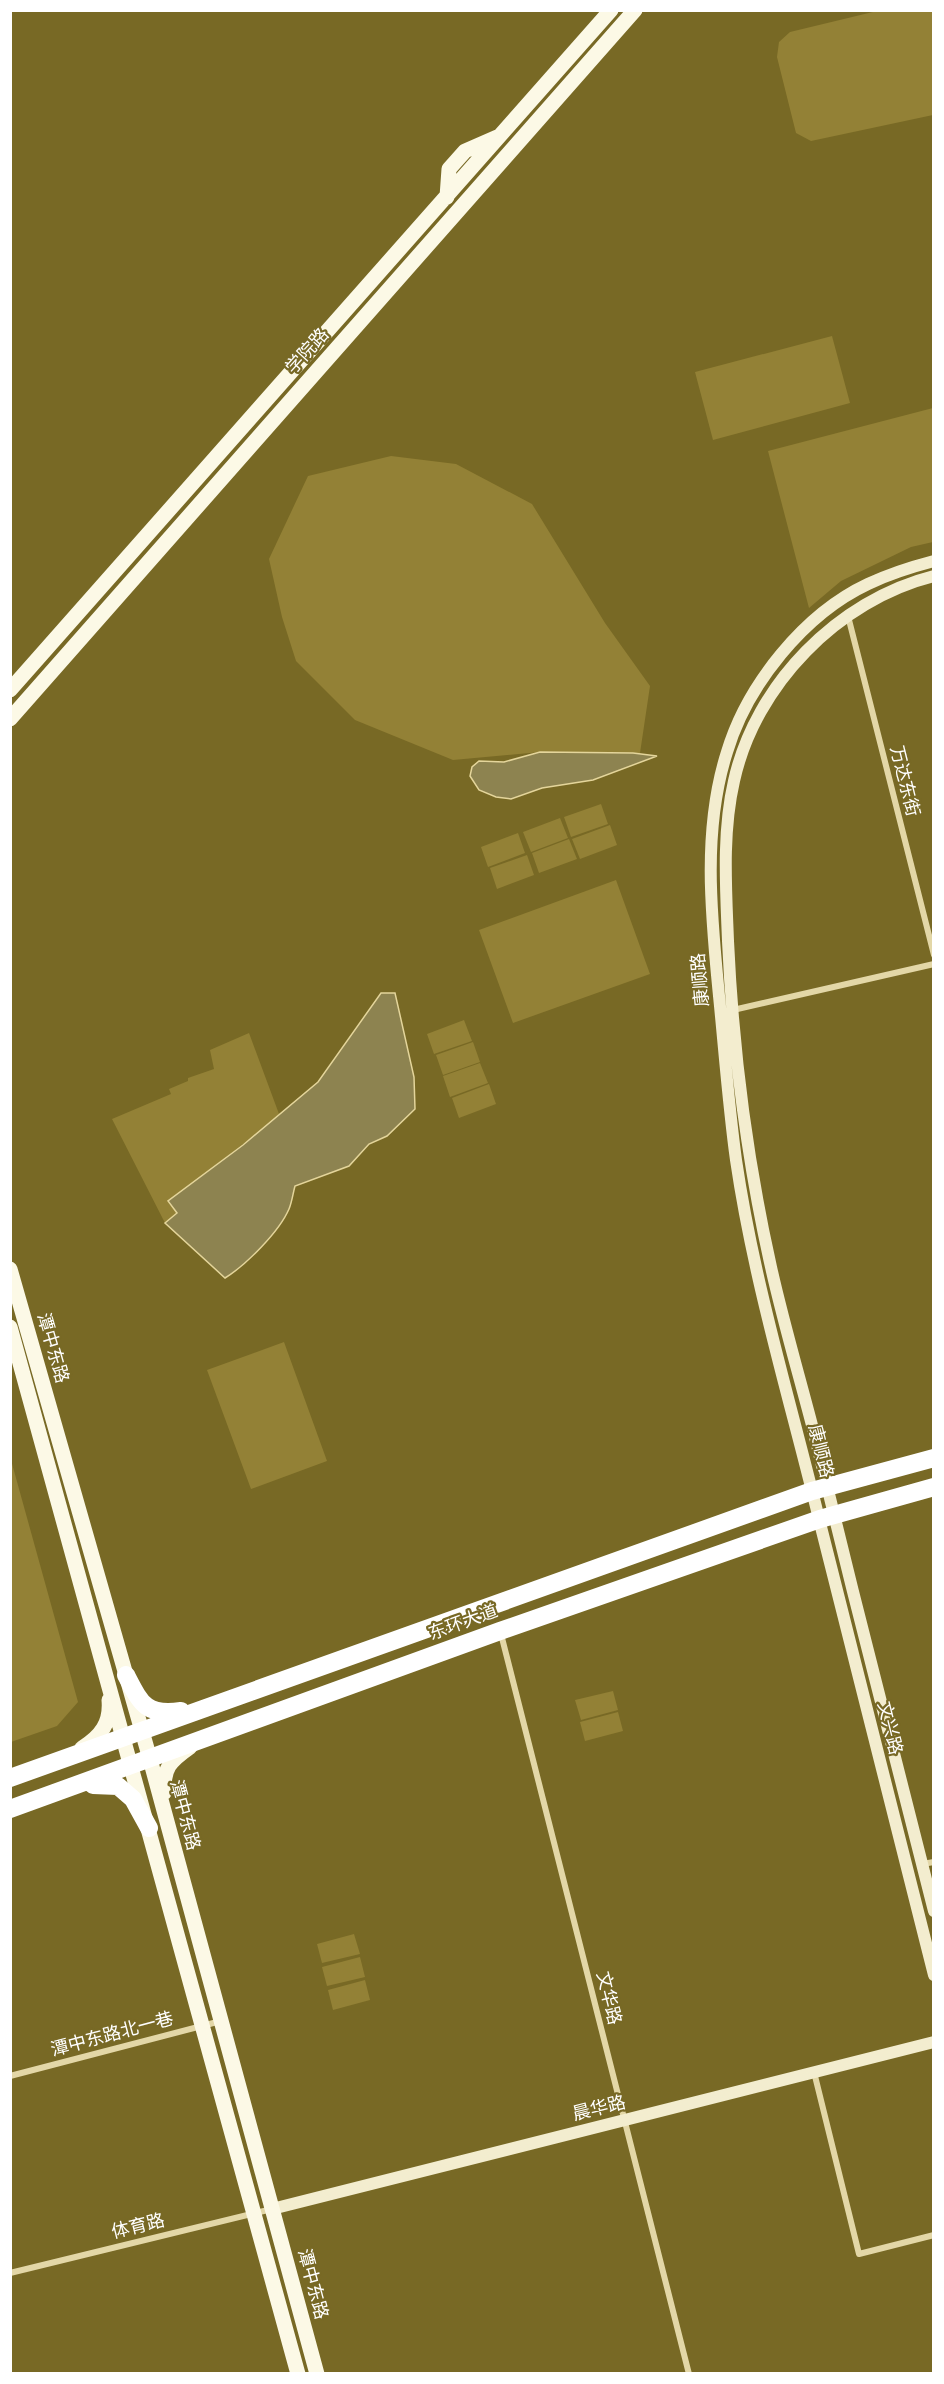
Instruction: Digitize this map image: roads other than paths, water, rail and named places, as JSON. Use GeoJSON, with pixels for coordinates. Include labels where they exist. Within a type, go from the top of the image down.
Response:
{"type":"FeatureCollection","features":[{"type":"Feature","properties":{"kind":"highway","name":"东环大道"},"geometry":{"type":"LineString","coordinates":[[10,1778],[820,1489],[933,1458]]}},
{"type":"Feature","properties":{"kind":"highway","name":"东环大道"},"geometry":{"type":"LineString","coordinates":[[10,1809],[132,1767],[500,1631],[827,1517],[933,1488]]}},
{"type":"Feature","properties":{"kind":"highway"},"geometry":{"type":"LineString","coordinates":[[117,1677],[153,1711],[167,1713],[207,1707]]}},
{"type":"Feature","properties":{"kind":"highway"},"geometry":{"type":"LineString","coordinates":[[67,1789],[98,1785],[118,1786],[133,1799],[149,1828]]}},
{"type":"Feature","properties":{"kind":"main road","name":"学院路"},"geometry":{"type":"LineString","coordinates":[[10,690],[611,10]]}},
{"type":"Feature","properties":{"kind":"main road","name":"学院路"},"geometry":{"type":"LineString","coordinates":[[10,719],[166,545],[235,462],[635,10]]}},
{"type":"Feature","properties":{"kind":"main road","name":"康顺路"},"geometry":{"type":"LineString","coordinates":[[820,1489],[760,1281],[737,1162],[714,938],[712,819],[721,774],[740,716],[755,689],[787,648],[810,623],[840,600],[865,585],[933,561]]}},
{"type":"Feature","properties":{"kind":"main road","name":"康顺路"},"geometry":{"type":"LineString","coordinates":[[820,1489],[770,1266],[745,1126],[733,1010],[725,884],[727,833],[734,780],[748,737],[766,703],[820,638],[848,615],[890,592],[933,576]]}},
{"type":"Feature","properties":{"kind":"main road","name":"潭中东路"},"geometry":{"type":"LineString","coordinates":[[10,1269],[117,1677],[124,1738],[298,2373]]}},
{"type":"Feature","properties":{"kind":"main road","name":"潭中东路"},"geometry":{"type":"LineString","coordinates":[[10,1327],[117,1677],[142,1731],[317,2373]]}},
{"type":"Feature","properties":{"kind":"main road","name":"文兴路"},"geometry":{"type":"LineString","coordinates":[[820,1489],[933,1975]]}},
{"type":"Feature","properties":{"kind":"main road","name":"文兴路"},"geometry":{"type":"LineString","coordinates":[[827,1517],[928,1863],[933,1911]]}},
{"type":"Feature","properties":{"kind":"main road"},"geometry":{"type":"LineString","coordinates":[[64,1759],[96,1739],[107,1725],[117,1677]]}},
{"type":"Feature","properties":{"kind":"main road"},"geometry":{"type":"LineString","coordinates":[[166,1820],[163,1789],[166,1768],[178,1755],[200,1740]]}},
{"type":"Feature","properties":{"kind":"main road","name":"晨华路"},"geometry":{"type":"LineString","coordinates":[[272,2209],[933,2043]]}},
{"type":"Feature","properties":{"kind":"street","name":"万达东街"},"geometry":{"type":"LineString","coordinates":[[848,615],[933,955]]}},
{"type":"Feature","properties":{"kind":"street"},"geometry":{"type":"LineString","coordinates":[[733,1010],[933,964]]}},
{"type":"Feature","properties":{"kind":"street","name":"文华路"},"geometry":{"type":"LineString","coordinates":[[500,1631],[689,2373]]}},
{"type":"Feature","properties":{"kind":"street","name":"潭中东路北一巷"},"geometry":{"type":"LineString","coordinates":[[10,2076],[221,2021]]}},
{"type":"Feature","properties":{"kind":"street"},"geometry":{"type":"LineString","coordinates":[[814,2072],[859,2253],[933,2235]]}},
{"type":"Feature","properties":{"kind":"street","name":"体育路"},"geometry":{"type":"LineString","coordinates":[[10,2274],[272,2209]]}}]}
